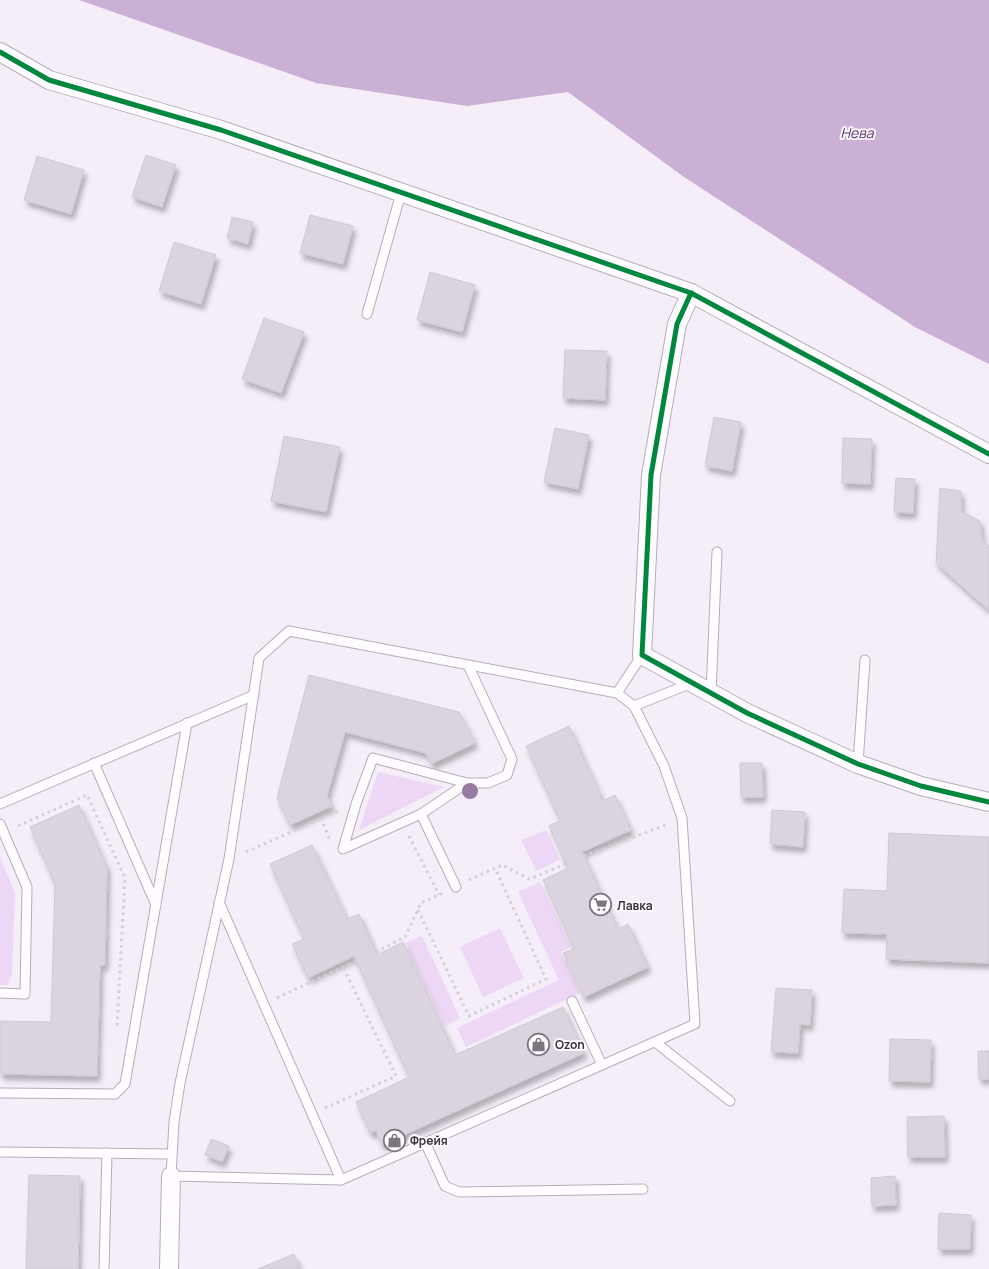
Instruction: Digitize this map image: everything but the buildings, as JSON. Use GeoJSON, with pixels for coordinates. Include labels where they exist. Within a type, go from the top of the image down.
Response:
{"type":"FeatureCollection","features":[{"type":"Feature","properties":{"kind":"street"},"geometry":{"type":"LineString","coordinates":[[0,52],[49,80],[221,130],[691,293],[989,454]]}},
{"type":"Feature","properties":{"kind":"street"},"geometry":{"type":"LineString","coordinates":[[691,293],[677,324],[651,475],[642,655],[755,717],[858,764],[921,786],[989,802]]}},
{"type":"Feature","properties":{"kind":"street"},"geometry":{"type":"LineString","coordinates":[[169,1269],[171,1176]]}},
{"type":"Feature","properties":{"kind":"lane"},"geometry":{"type":"LineString","coordinates":[[367,314],[401,193]]}},
{"type":"Feature","properties":{"kind":"lane"},"geometry":{"type":"LineString","coordinates":[[711,693],[717,552]]}},
{"type":"Feature","properties":{"kind":"lane"},"geometry":{"type":"LineString","coordinates":[[289,631],[468,665],[617,693],[634,706],[664,766],[682,818],[695,1024],[341,1180],[171,1176],[171,1154],[180,1083],[229,859],[259,658],[289,631]]}},
{"type":"Feature","properties":{"kind":"lane"},"geometry":{"type":"LineString","coordinates":[[617,693],[642,655]]}},
{"type":"Feature","properties":{"kind":"lane"},"geometry":{"type":"LineString","coordinates":[[858,764],[865,660]]}},
{"type":"Feature","properties":{"kind":"lane"},"geometry":{"type":"LineString","coordinates":[[467,783],[422,814],[344,848],[356,804],[373,758],[467,783],[488,784],[507,776],[512,759],[468,665]]}},
{"type":"Feature","properties":{"kind":"lane"},"geometry":{"type":"LineString","coordinates":[[634,706],[692,683]]}},
{"type":"Feature","properties":{"kind":"lane"},"geometry":{"type":"LineString","coordinates":[[0,804],[254,695]]}},
{"type":"Feature","properties":{"kind":"lane"},"geometry":{"type":"LineString","coordinates":[[0,1093],[115,1094],[125,1084],[188,723]]}},
{"type":"Feature","properties":{"kind":"lane"},"geometry":{"type":"LineString","coordinates":[[94,763],[156,905]]}},
{"type":"Feature","properties":{"kind":"lane"},"geometry":{"type":"LineString","coordinates":[[422,814],[456,887]]}},
{"type":"Feature","properties":{"kind":"lane"},"geometry":{"type":"LineString","coordinates":[[0,824],[28,887],[25,994],[0,993]]}},
{"type":"Feature","properties":{"kind":"lane"},"geometry":{"type":"LineString","coordinates":[[219,902],[341,1180]]}},
{"type":"Feature","properties":{"kind":"lane"},"geometry":{"type":"LineString","coordinates":[[572,1000],[602,1065]]}},
{"type":"Feature","properties":{"kind":"lane"},"geometry":{"type":"LineString","coordinates":[[655,1042],[730,1101]]}},
{"type":"Feature","properties":{"kind":"lane"},"geometry":{"type":"LineString","coordinates":[[425,1142],[445,1186],[459,1192],[643,1189]]}},
{"type":"Feature","properties":{"kind":"lane"},"geometry":{"type":"LineString","coordinates":[[0,1157],[0,1152],[171,1154]]}},
{"type":"Feature","properties":{"kind":"lane"},"geometry":{"type":"LineString","coordinates":[[104,1269],[107,1153]]}},
{"type":"Feature","properties":{"kind":"path"},"geometry":{"type":"LineString","coordinates":[[19,836],[15,827],[87,795],[124,878],[117,1034]]}},
{"type":"Feature","properties":{"kind":"path"},"geometry":{"type":"LineString","coordinates":[[229,859],[320,818]]}},
{"type":"Feature","properties":{"kind":"path"},"geometry":{"type":"LineString","coordinates":[[584,856],[682,818]]}},
{"type":"Feature","properties":{"kind":"path"},"geometry":{"type":"LineString","coordinates":[[424,864],[439,895]]}},
{"type":"Feature","properties":{"kind":"path"},"geometry":{"type":"LineString","coordinates":[[418,910],[469,1016],[546,979],[495,868]]}},
{"type":"Feature","properties":{"kind":"path"},"geometry":{"type":"LineString","coordinates":[[264,1003],[356,961]]}},
{"type":"Feature","properties":{"kind":"path"},"geometry":{"type":"LineString","coordinates":[[313,1116],[322,1109],[396,1076],[343,967]]}},
{"type":"Feature","properties":{"kind":"shaded area"},"geometry":{"type":"Polygon","coordinates":[[[378,772],[444,787],[359,830],[378,772]]]}},
{"type":"Feature","properties":{"kind":"shaded area"},"geometry":{"type":"Polygon","coordinates":[[[546,830],[560,860],[536,871],[521,840],[546,830]]]}},
{"type":"Feature","properties":{"kind":"shaded area"},"geometry":{"type":"Polygon","coordinates":[[[0,857],[15,893],[12,975],[7,985],[0,985],[0,857]]]}},
{"type":"Feature","properties":{"kind":"shaded area"},"geometry":{"type":"Polygon","coordinates":[[[540,882],[571,947],[561,952],[580,993],[466,1047],[457,1028],[559,980],[518,892],[540,882]]]}},
{"type":"Feature","properties":{"kind":"shaded area"},"geometry":{"type":"Polygon","coordinates":[[[500,928],[524,978],[483,997],[460,947],[500,928]]]}},
{"type":"Feature","properties":{"kind":"shaded area"},"geometry":{"type":"Polygon","coordinates":[[[422,936],[460,1018],[445,1026],[406,943],[422,936]]]}},
{"type":"Feature","properties":{"kind":"water","name":"Нева"},"geometry":{"type":"Polygon","coordinates":[[[79,0],[989,0],[989,364],[915,327],[684,177],[568,92],[467,106],[316,83],[79,0]]]}},
{"type":"Feature","properties":{"kind":"cycle path"},"geometry":{"type":"LineString","coordinates":[[0,52],[49,80],[221,130],[691,293],[989,454]]}},
{"type":"Feature","properties":{"kind":"cycle path"},"geometry":{"type":"LineString","coordinates":[[691,293],[677,324],[651,475],[642,655],[747,713],[858,764],[921,786],[989,802]]}},
{"type":"Feature","properties":{"kind":"place","name":"Лавка"},"geometry":{"type":"Point","coordinates":[601,905]}},
{"type":"Feature","properties":{"kind":"place","name":"Ozon"},"geometry":{"type":"Point","coordinates":[539,1044]}},
{"type":"Feature","properties":{"kind":"place","name":"Фрейя"},"geometry":{"type":"Point","coordinates":[394,1140]}}]}
